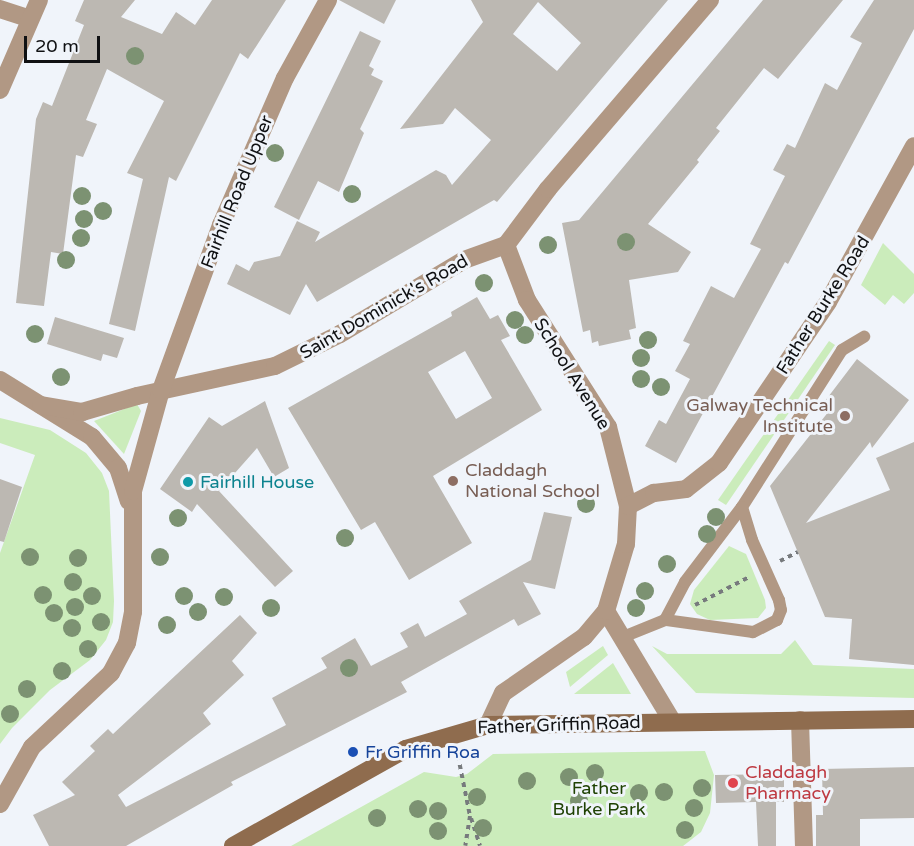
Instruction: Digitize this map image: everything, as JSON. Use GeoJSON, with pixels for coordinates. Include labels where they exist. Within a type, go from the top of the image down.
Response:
{"type":"FeatureCollection","features":[{"type":"Feature","properties":{"kind":"main road","name":"Father Griffin Road"},"geometry":{"type":"LineString","coordinates":[[233,846],[406,749],[450,733],[488,724],[914,719]]}},
{"type":"Feature","properties":{"kind":"street"},"geometry":{"type":"LineString","coordinates":[[0,90],[28,18],[39,0]]}},
{"type":"Feature","properties":{"kind":"street","name":"Fairhill Road Upper"},"geometry":{"type":"LineString","coordinates":[[131,511],[136,471],[161,390],[234,196],[285,78],[328,0]]}},
{"type":"Feature","properties":{"kind":"street"},"geometry":{"type":"LineString","coordinates":[[506,245],[548,189],[710,0]]}},
{"type":"Feature","properties":{"kind":"street"},"geometry":{"type":"LineString","coordinates":[[0,9],[28,18]]}},
{"type":"Feature","properties":{"kind":"street","name":"Father Burke Road"},"geometry":{"type":"LineString","coordinates":[[628,506],[654,493],[686,489],[719,463],[828,302],[914,146]]}},
{"type":"Feature","properties":{"kind":"street","name":"Saint Dominick's Road"},"geometry":{"type":"LineString","coordinates":[[41,405],[82,412],[161,390],[288,362],[464,260],[506,245]]}},
{"type":"Feature","properties":{"kind":"street","name":"School Avenue"},"geometry":{"type":"LineString","coordinates":[[506,245],[527,300],[608,427],[628,506]]}},
{"type":"Feature","properties":{"kind":"street"},"geometry":{"type":"LineString","coordinates":[[0,380],[81,428],[101,447],[122,478],[131,511],[133,612],[128,643],[111,672],[32,747],[0,804]]}},
{"type":"Feature","properties":{"kind":"street"},"geometry":{"type":"LineString","coordinates":[[488,724],[503,693],[584,636],[606,610],[626,544],[628,506]]}},
{"type":"Feature","properties":{"kind":"street"},"geometry":{"type":"LineString","coordinates":[[606,610],[672,721]]}},
{"type":"Feature","properties":{"kind":"street"},"geometry":{"type":"LineString","coordinates":[[800,720],[804,846]]}},
{"type":"Feature","properties":{"kind":"lane"},"geometry":{"type":"LineString","coordinates":[[664,620],[685,582],[742,507],[842,350],[864,337]]}},
{"type":"Feature","properties":{"kind":"lane"},"geometry":{"type":"LineString","coordinates":[[622,636],[664,620],[719,630],[753,632],[765,629],[781,610],[742,507]]}},
{"type":"Feature","properties":{"kind":"path"},"geometry":{"type":"LineString","coordinates":[[664,620],[798,552]]}},
{"type":"Feature","properties":{"kind":"path"},"geometry":{"type":"LineString","coordinates":[[450,733],[460,761],[470,816],[480,846]]}},
{"type":"Feature","properties":{"kind":"path"},"geometry":{"type":"LineString","coordinates":[[465,846],[470,816]]}},
{"type":"Feature","properties":{"kind":"green space"},"geometry":{"type":"Polygon","coordinates":[[[883,243],[914,274],[914,293],[904,304],[893,295],[885,305],[861,285],[883,243]]]}},
{"type":"Feature","properties":{"kind":"green space"},"geometry":{"type":"Polygon","coordinates":[[[829,341],[835,345],[726,505],[718,500],[829,341]]]}},
{"type":"Feature","properties":{"kind":"green space"},"geometry":{"type":"Polygon","coordinates":[[[137,404],[141,411],[124,454],[94,421],[137,404]]]}},
{"type":"Feature","properties":{"kind":"green space"},"geometry":{"type":"Polygon","coordinates":[[[0,418],[50,430],[86,453],[102,473],[109,491],[114,601],[113,622],[106,640],[90,660],[50,690],[12,728],[0,744],[0,553],[35,455],[0,443],[0,418]]]}},
{"type":"Feature","properties":{"kind":"green space"},"geometry":{"type":"Polygon","coordinates":[[[729,546],[746,554],[765,600],[766,608],[758,618],[710,620],[697,614],[690,604],[694,590],[729,546]]]}},
{"type":"Feature","properties":{"kind":"green space"},"geometry":{"type":"Polygon","coordinates":[[[795,640],[813,665],[914,669],[914,698],[696,693],[652,646],[667,654],[781,654],[795,640]]]}},
{"type":"Feature","properties":{"kind":"green space"},"geometry":{"type":"Polygon","coordinates":[[[603,646],[608,655],[570,687],[566,672],[603,646]]]}},
{"type":"Feature","properties":{"kind":"green space"},"geometry":{"type":"Polygon","coordinates":[[[613,663],[631,694],[574,694],[613,663]]]}},
{"type":"Feature","properties":{"kind":"green space","name":"Father Burke Park"},"geometry":{"type":"Polygon","coordinates":[[[705,751],[714,775],[710,813],[701,832],[683,846],[291,846],[424,772],[456,777],[467,774],[493,754],[705,751]]]}},
{"type":"Feature","properties":{"kind":"building"},"geometry":{"type":"Polygon","coordinates":[[[84,0],[135,0],[121,17],[162,34],[176,12],[195,25],[212,0],[286,0],[248,59],[240,53],[176,181],[169,177],[135,331],[109,324],[143,179],[127,173],[164,101],[107,69],[86,120],[97,124],[83,157],[76,155],[63,254],[51,252],[44,306],[16,303],[36,119],[43,102],[52,106],[84,25],[75,21],[84,0]]]}},
{"type":"Feature","properties":{"kind":"building"},"geometry":{"type":"Polygon","coordinates":[[[339,0],[396,0],[384,24],[339,0]]]}},
{"type":"Feature","properties":{"kind":"building"},"geometry":{"type":"Polygon","coordinates":[[[471,0],[668,0],[497,202],[494,200],[317,302],[306,284],[290,315],[227,284],[236,264],[249,271],[254,262],[280,256],[297,221],[320,232],[315,242],[436,170],[446,175],[452,185],[491,140],[455,108],[443,124],[400,129],[483,22],[471,0]],[[538,2],[513,34],[557,71],[581,43],[538,2]]]}},
{"type":"Feature","properties":{"kind":"building"},"geometry":{"type":"Polygon","coordinates":[[[763,0],[843,0],[778,79],[764,68],[716,128],[720,131],[697,160],[699,162],[648,224],[691,252],[678,272],[629,280],[636,328],[629,330],[631,339],[599,346],[598,341],[592,343],[590,330],[583,332],[562,223],[579,220],[763,0]]]}},
{"type":"Feature","properties":{"kind":"building"},"geometry":{"type":"Polygon","coordinates":[[[874,0],[914,0],[914,29],[788,264],[785,262],[676,463],[645,446],[659,420],[666,424],[690,379],[675,371],[690,344],[683,341],[711,286],[734,298],[761,249],[750,244],[785,176],[773,170],[787,144],[795,148],[825,83],[837,90],[862,43],[850,37],[874,0]]]}},
{"type":"Feature","properties":{"kind":"building"},"geometry":{"type":"Polygon","coordinates":[[[360,31],[381,41],[369,66],[374,69],[371,75],[383,81],[360,129],[364,133],[339,192],[318,181],[299,220],[274,207],[360,31]]]}},
{"type":"Feature","properties":{"kind":"building"},"geometry":{"type":"Polygon","coordinates":[[[477,297],[490,319],[498,315],[510,336],[501,340],[542,410],[433,476],[472,543],[409,580],[375,522],[361,530],[288,408],[452,316],[451,312],[477,297]],[[465,351],[428,372],[456,419],[492,398],[465,351]]]}},
{"type":"Feature","properties":{"kind":"building"},"geometry":{"type":"Polygon","coordinates":[[[55,317],[124,338],[117,358],[103,354],[101,361],[47,344],[55,317]]]}},
{"type":"Feature","properties":{"kind":"building"},"geometry":{"type":"Polygon","coordinates":[[[857,359],[909,400],[872,448],[870,442],[806,523],[890,490],[876,458],[914,442],[914,665],[849,659],[852,619],[825,617],[770,486],[829,411],[822,405],[857,359]]]}},
{"type":"Feature","properties":{"kind":"building"},"geometry":{"type":"Polygon","coordinates":[[[265,401],[289,468],[274,477],[257,448],[219,491],[293,571],[275,587],[197,504],[192,512],[160,489],[209,417],[222,426],[265,401]]]}},
{"type":"Feature","properties":{"kind":"building"},"geometry":{"type":"Polygon","coordinates":[[[0,479],[22,487],[4,542],[0,541],[0,479]]]}},
{"type":"Feature","properties":{"kind":"building"},"geometry":{"type":"Polygon","coordinates":[[[544,512],[572,517],[555,589],[523,582],[541,614],[518,626],[514,619],[401,682],[407,692],[231,782],[233,785],[126,846],[49,846],[33,815],[75,795],[62,782],[95,751],[90,746],[108,729],[113,734],[240,615],[257,633],[232,661],[244,675],[203,713],[211,724],[118,795],[126,807],[286,725],[272,698],[327,668],[321,658],[355,638],[371,666],[408,647],[400,633],[418,623],[425,637],[467,614],[459,601],[531,560],[544,512]]]}},
{"type":"Feature","properties":{"kind":"building"},"geometry":{"type":"Polygon","coordinates":[[[914,767],[914,818],[860,819],[860,846],[816,846],[816,815],[823,815],[822,769],[914,767]]]}},
{"type":"Feature","properties":{"kind":"building"},"geometry":{"type":"Polygon","coordinates":[[[784,774],[784,802],[776,802],[776,846],[758,846],[756,802],[716,803],[715,775],[784,774]]]}},
{"type":"Feature","properties":{"kind":"place","name":"Galway Technical Institute"},"geometry":{"type":"Point","coordinates":[845,416]}},
{"type":"Feature","properties":{"kind":"place","name":"Claddagh National School"},"geometry":{"type":"Point","coordinates":[453,481]}},
{"type":"Feature","properties":{"kind":"place","name":"Fairhill House"},"geometry":{"type":"Point","coordinates":[188,482]}},
{"type":"Feature","properties":{"kind":"place","name":"Fr Griffin Roa"},"geometry":{"type":"Point","coordinates":[353,752]}},
{"type":"Feature","properties":{"kind":"place","name":"Claddagh Pharmacy"},"geometry":{"type":"Point","coordinates":[733,783]}}]}
